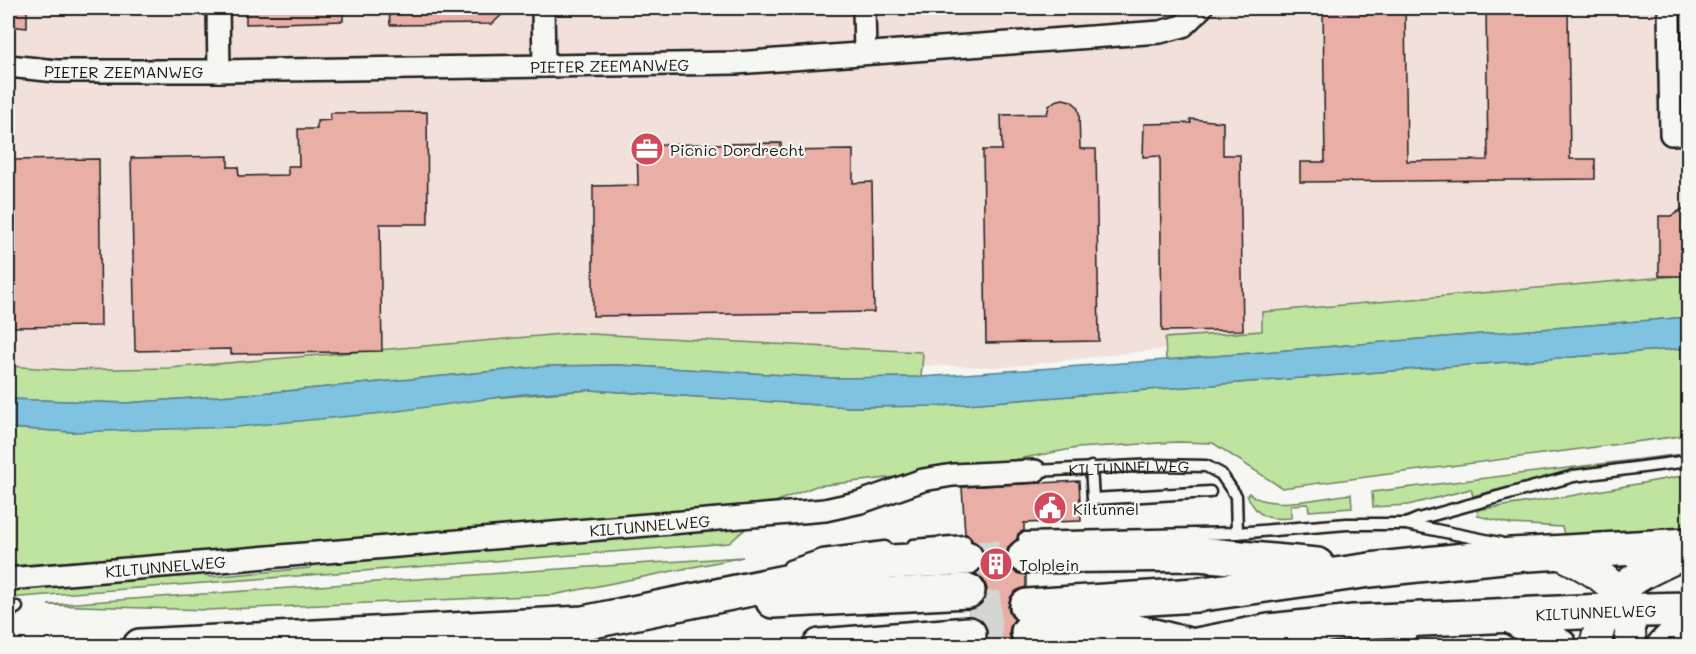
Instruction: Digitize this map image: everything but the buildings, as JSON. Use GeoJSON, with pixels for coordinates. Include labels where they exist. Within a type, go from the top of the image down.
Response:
{"type":"FeatureCollection","features":[{"type":"Feature","properties":{"kind":"main road","name":"KILTUNNELWEG"},"geometry":{"type":"LineString","coordinates":[[1118,614],[1196,595],[1370,570],[1512,555],[1689,545]]}},
{"type":"Feature","properties":{"kind":"main road"},"geometry":{"type":"LineString","coordinates":[[140,646],[583,623],[891,562],[967,584]]}},
{"type":"Feature","properties":{"kind":"main road","name":"KILTUNNELWEG"},"geometry":{"type":"LineString","coordinates":[[1026,582],[1370,570]]}},
{"type":"Feature","properties":{"kind":"main road","name":"KILTUNNELWEG"},"geometry":{"type":"LineString","coordinates":[[1026,582],[1118,614],[1192,646]]}},
{"type":"Feature","properties":{"kind":"main road"},"geometry":{"type":"LineString","coordinates":[[663,607],[849,613],[967,584]]}},
{"type":"Feature","properties":{"kind":"main road"},"geometry":{"type":"LineString","coordinates":[[820,646],[832,644],[967,584]]}},
{"type":"Feature","properties":{"kind":"main road","name":"KILTUNNELWEG"},"geometry":{"type":"LineString","coordinates":[[1078,646],[1192,646],[1305,626],[1509,615],[1617,604],[1689,609]]}},
{"type":"Feature","properties":{"kind":"main road"},"geometry":{"type":"LineString","coordinates":[[1509,615],[1560,646]]}},
{"type":"Feature","properties":{"kind":"main road"},"geometry":{"type":"LineString","coordinates":[[1664,646],[1689,626]]}},
{"type":"Feature","properties":{"kind":"street"},"geometry":{"type":"LineString","coordinates":[[218,8],[219,71]]}},
{"type":"Feature","properties":{"kind":"street"},"geometry":{"type":"LineString","coordinates":[[543,8],[544,66]]}},
{"type":"Feature","properties":{"kind":"street"},"geometry":{"type":"LineString","coordinates":[[864,8],[865,53]]}},
{"type":"Feature","properties":{"kind":"street","name":"PIETER ZEEMANWEG"},"geometry":{"type":"LineString","coordinates":[[8,66],[57,71],[219,71],[736,63],[1160,32],[1183,26],[1201,8]]}},
{"type":"Feature","properties":{"kind":"street"},"geometry":{"type":"LineString","coordinates":[[1669,8],[1680,72],[1671,134],[1689,133]]}},
{"type":"Feature","properties":{"kind":"street","name":"KILTUNNELWEG"},"geometry":{"type":"LineString","coordinates":[[8,579],[825,510],[861,502],[923,480],[953,475],[1035,471]]}},
{"type":"Feature","properties":{"kind":"street"},"geometry":{"type":"LineString","coordinates":[[1595,646],[1600,623],[1638,576],[1689,552]]}},
{"type":"Feature","properties":{"kind":"street"},"geometry":{"type":"LineString","coordinates":[[1559,553],[1598,574],[1617,604],[1631,646]]}},
{"type":"Feature","properties":{"kind":"lane","name":"KILTUNNELWEG"},"geometry":{"type":"LineString","coordinates":[[1406,525],[1418,519],[1574,476],[1689,462]]}},
{"type":"Feature","properties":{"kind":"lane","name":"KILTUNNELWEG"},"geometry":{"type":"LineString","coordinates":[[1035,471],[1156,465],[1206,466],[1221,474],[1236,496],[1237,533]]}},
{"type":"Feature","properties":{"kind":"lane"},"geometry":{"type":"LineString","coordinates":[[1092,467],[1093,499],[1210,492]]}},
{"type":"Feature","properties":{"kind":"lane","name":"KILTUNNELWEG"},"geometry":{"type":"LineString","coordinates":[[1026,582],[1237,533],[1347,524],[1406,525],[1559,553]]}},
{"type":"Feature","properties":{"kind":"lane"},"geometry":{"type":"LineString","coordinates":[[777,570],[822,555],[890,546],[967,584]]}},
{"type":"Feature","properties":{"kind":"lane"},"geometry":{"type":"LineString","coordinates":[[663,607],[754,577]]}},
{"type":"Feature","properties":{"kind":"lane","name":"KILTUNNELWEG"},"geometry":{"type":"LineString","coordinates":[[1391,646],[1433,619]]}},
{"type":"Feature","properties":{"kind":"shaded area"},"geometry":{"type":"Polygon","coordinates":[[[8,8],[1688,8],[1688,289],[1007,367],[562,359],[8,392],[8,8]]]}},
{"type":"Feature","properties":{"kind":"green space"},"geometry":{"type":"Polygon","coordinates":[[[1688,275],[1688,317],[1166,360],[1165,338],[1262,331],[1262,312],[1688,275]]]}},
{"type":"Feature","properties":{"kind":"green space"},"geometry":{"type":"Polygon","coordinates":[[[574,333],[921,352],[923,355],[921,377],[834,378],[619,365],[549,366],[286,391],[126,403],[8,399],[8,366],[66,370],[169,368],[574,333]]]}},
{"type":"Feature","properties":{"kind":"green space"},"geometry":{"type":"Polygon","coordinates":[[[1688,348],[1688,435],[1282,488],[1213,443],[1177,442],[1077,448],[959,470],[816,486],[775,502],[640,516],[8,566],[8,428],[72,432],[590,390],[850,407],[940,406],[1688,348]]]}},
{"type":"Feature","properties":{"kind":"green space"},"geometry":{"type":"Polygon","coordinates":[[[1682,454],[1574,470],[1473,496],[1471,489],[1408,505],[1373,507],[1372,492],[1682,454]]]}},
{"type":"Feature","properties":{"kind":"green space"},"geometry":{"type":"Polygon","coordinates":[[[1688,475],[1688,531],[1564,534],[1562,527],[1511,524],[1478,516],[1477,510],[1688,475]]]}},
{"type":"Feature","properties":{"kind":"green space"},"geometry":{"type":"Polygon","coordinates":[[[1249,493],[1269,502],[1297,502],[1351,494],[1352,508],[1309,511],[1308,504],[1291,505],[1291,518],[1269,518],[1255,509],[1247,495],[1249,493]]]}},
{"type":"Feature","properties":{"kind":"green space"},"geometry":{"type":"Polygon","coordinates":[[[749,526],[729,543],[8,598],[8,588],[203,572],[210,577],[310,568],[315,562],[749,526]]]}},
{"type":"Feature","properties":{"kind":"green space"},"geometry":{"type":"Polygon","coordinates":[[[743,557],[553,595],[208,610],[48,605],[559,569],[743,557]]]}},
{"type":"Feature","properties":{"kind":"water"},"geometry":{"type":"Polygon","coordinates":[[[1688,317],[1688,348],[940,406],[850,407],[590,390],[523,394],[383,413],[237,427],[72,432],[8,428],[8,399],[126,403],[286,391],[549,366],[619,365],[834,378],[921,377],[1166,360],[1688,317]]]}},
{"type":"Feature","properties":{"kind":"tunnel"},"geometry":{"type":"LineString","coordinates":[[966,558],[1025,556]]}},
{"type":"Feature","properties":{"kind":"tunnel"},"geometry":{"type":"LineString","coordinates":[[968,609],[1027,606]]}},
{"type":"Feature","properties":{"kind":"tunnel"},"geometry":{"type":"LineString","coordinates":[[969,634],[1028,632]]}},
{"type":"Feature","properties":{"kind":"place","name":"Picnic Dordrecht"},"geometry":{"type":"Point","coordinates":[647,149]}},
{"type":"Feature","properties":{"kind":"place","name":"Kiltunnel"},"geometry":{"type":"Point","coordinates":[1050,508]}},
{"type":"Feature","properties":{"kind":"place","name":"Tolplein"},"geometry":{"type":"Point","coordinates":[996,564]}}]}
